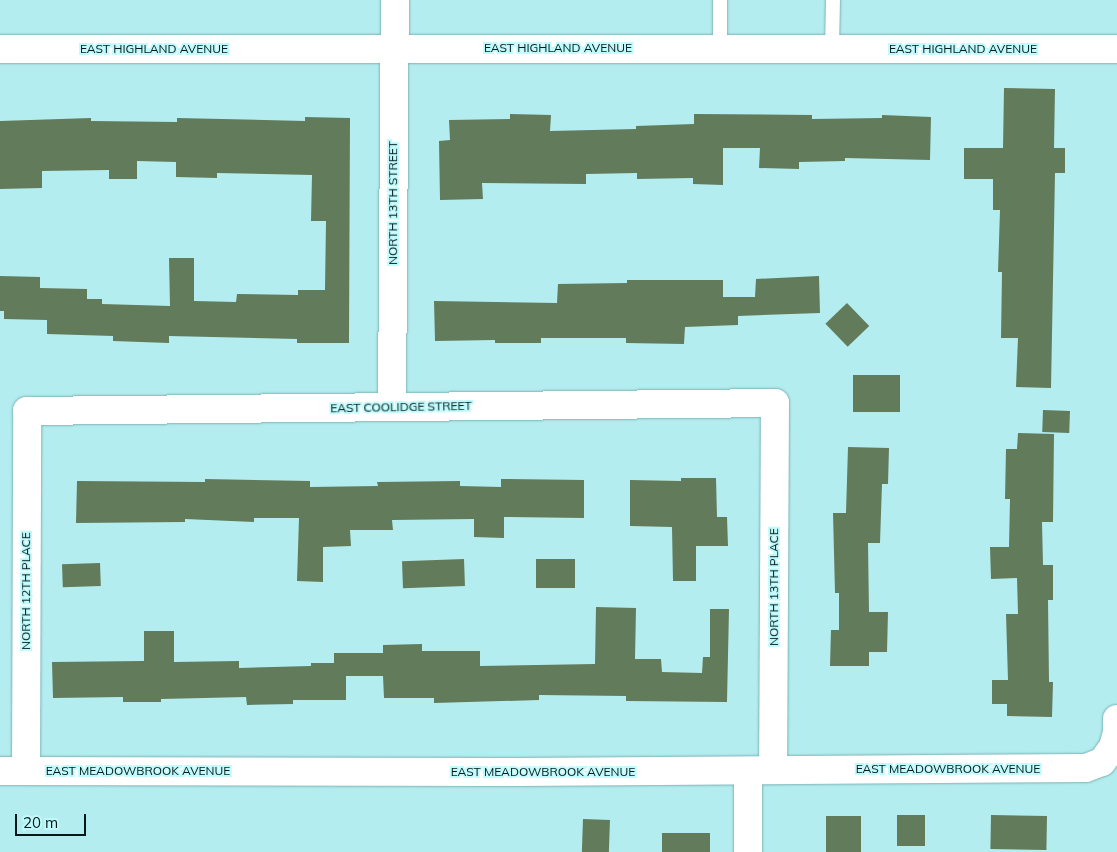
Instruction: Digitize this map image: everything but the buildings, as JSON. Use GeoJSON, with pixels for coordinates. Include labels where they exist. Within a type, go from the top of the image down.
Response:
{"type":"FeatureCollection","features":[{"type":"Feature","properties":{"kind":"street","name":"NORTH 13TH STREET"},"geometry":{"type":"LineString","coordinates":[[392,407],[395,0]]}},
{"type":"Feature","properties":{"kind":"street","name":"EAST HIGHLAND AVENUE"},"geometry":{"type":"LineString","coordinates":[[0,49],[257,50],[395,47],[832,50],[1117,49]]}},
{"type":"Feature","properties":{"kind":"street","name":"EAST COOLIDGE STREET"},"geometry":{"type":"LineString","coordinates":[[26,411],[775,403]]}},
{"type":"Feature","properties":{"kind":"street","name":"NORTH 13TH PLACE"},"geometry":{"type":"LineString","coordinates":[[748,852],[760,771],[775,403]]}},
{"type":"Feature","properties":{"kind":"street","name":"NORTH 12TH PLACE"},"geometry":{"type":"LineString","coordinates":[[13,771],[26,411]]}},
{"type":"Feature","properties":{"kind":"street","name":"EAST MEADOWBROOK AVENUE"},"geometry":{"type":"LineString","coordinates":[[13,771],[760,771],[1086,768],[1102,762],[1112,747],[1117,732],[1117,718]]}},
{"type":"Feature","properties":{"kind":"lane"},"geometry":{"type":"LineString","coordinates":[[720,0],[720,49]]}},
{"type":"Feature","properties":{"kind":"lane"},"geometry":{"type":"LineString","coordinates":[[832,50],[833,0]]}}]}
